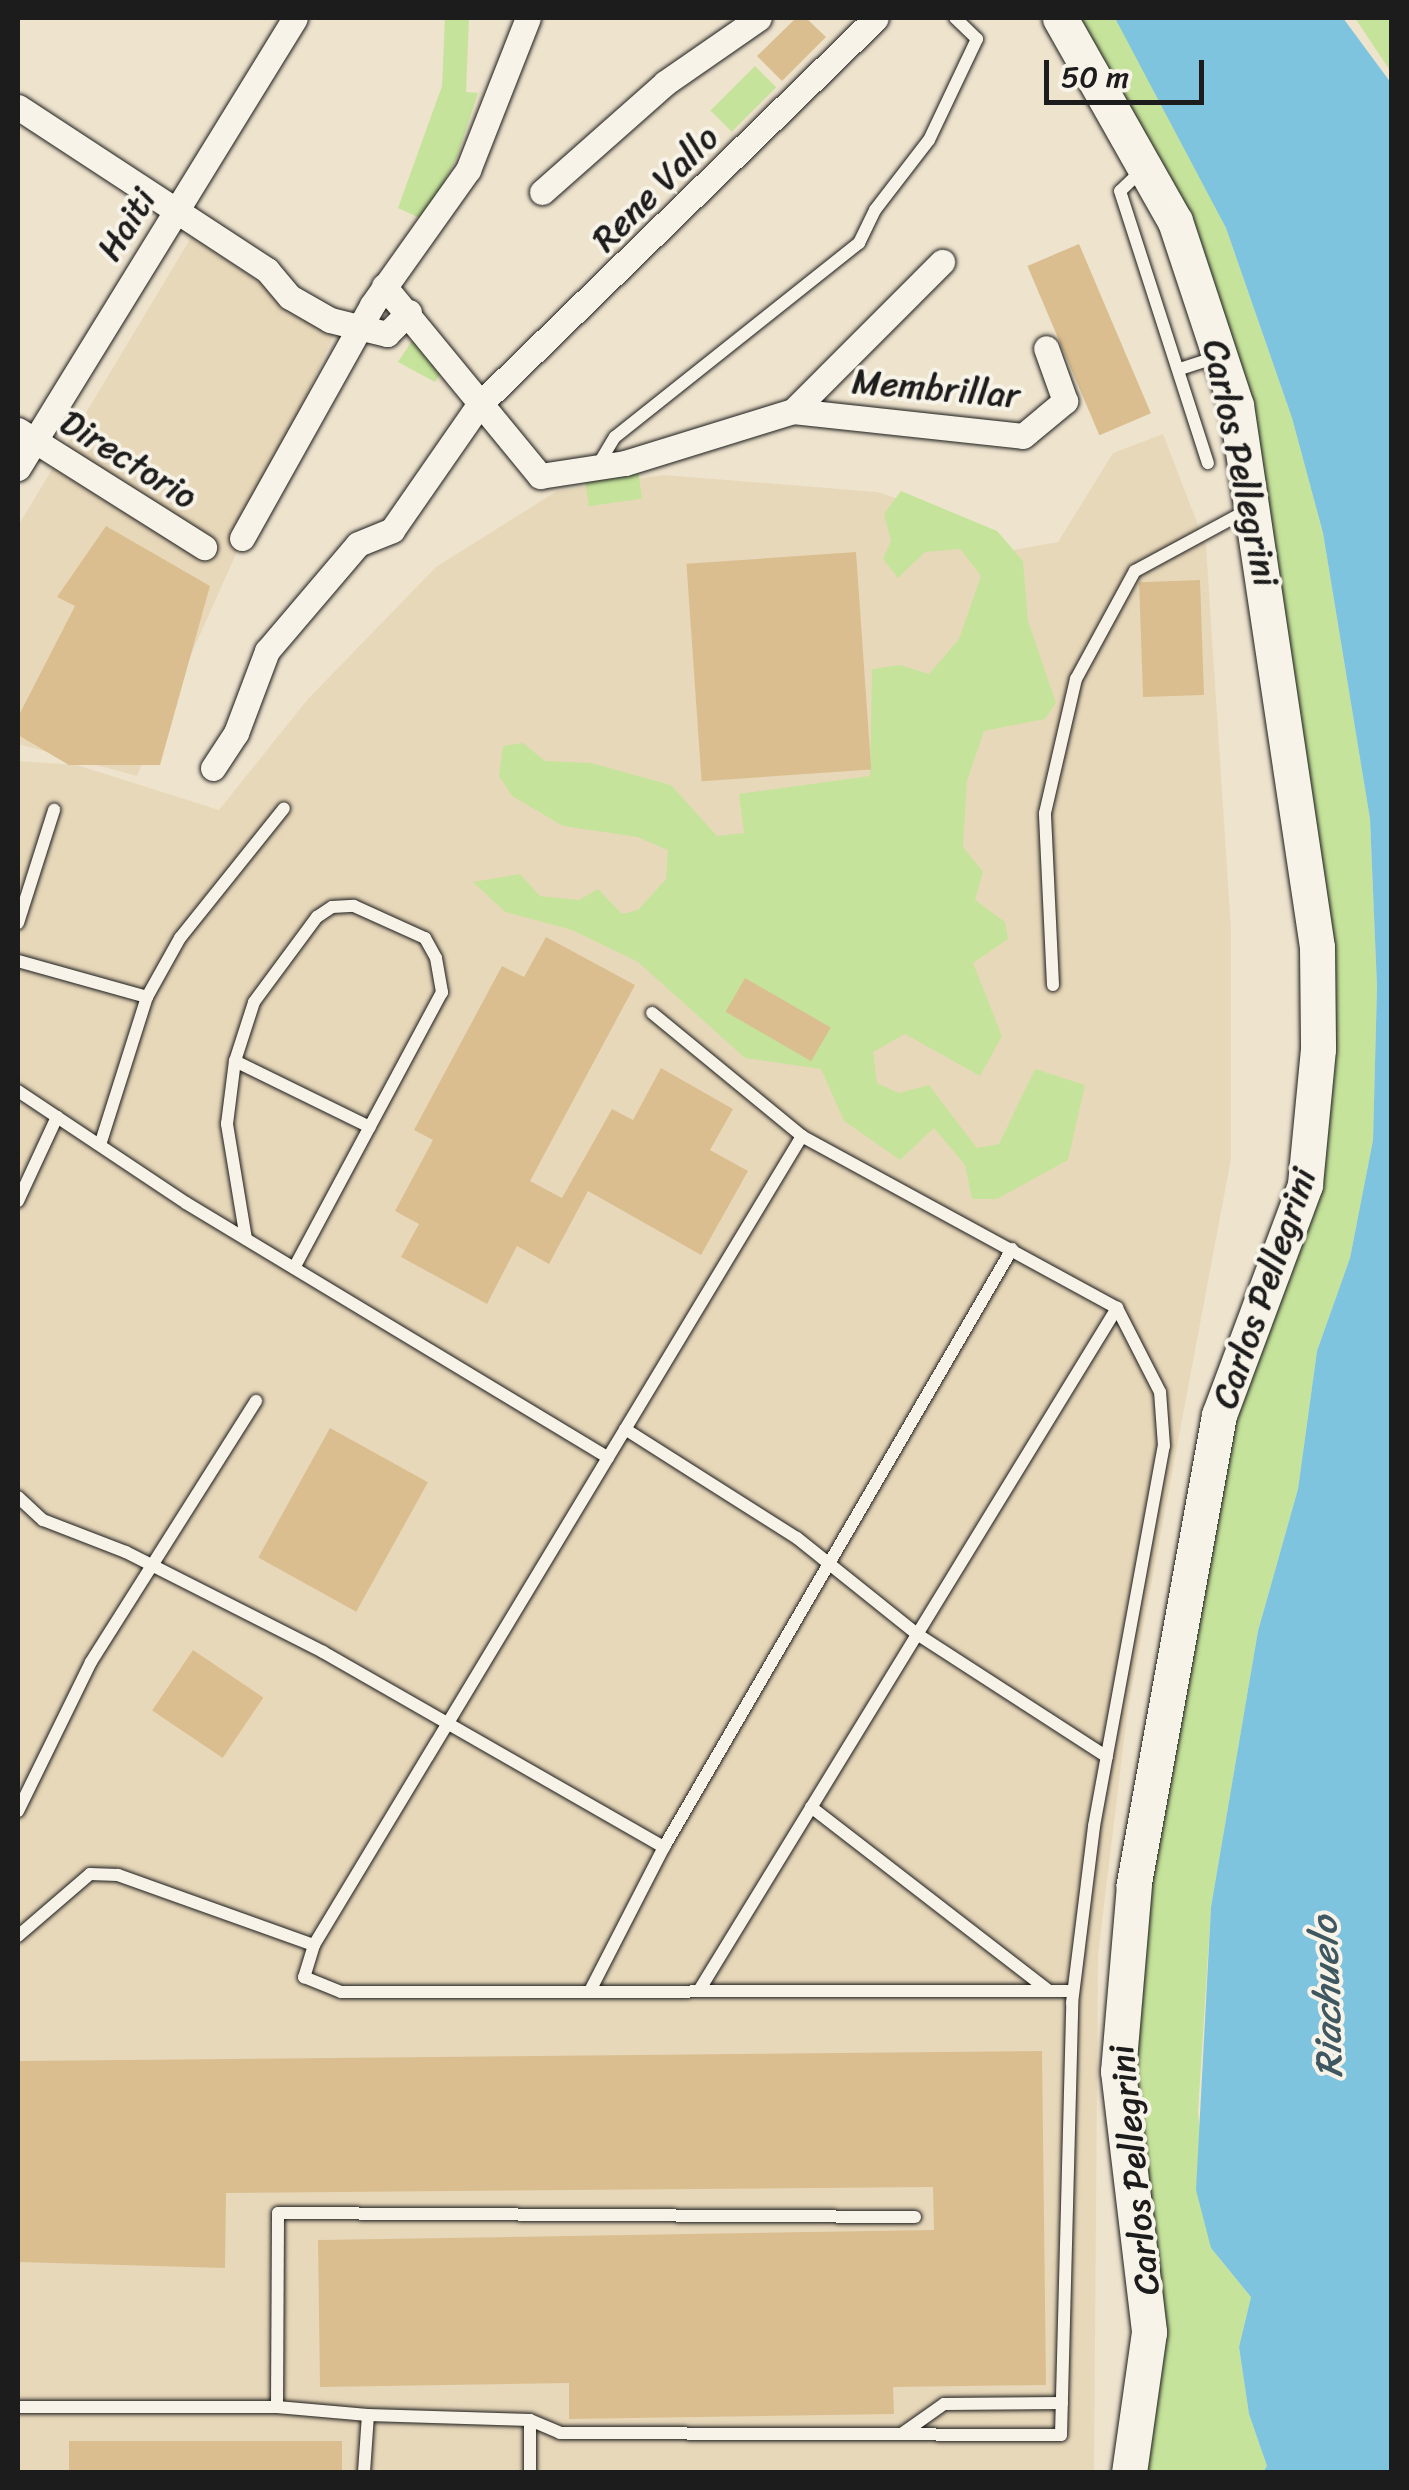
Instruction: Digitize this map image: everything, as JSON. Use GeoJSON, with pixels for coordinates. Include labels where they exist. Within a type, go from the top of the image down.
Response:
{"type":"FeatureCollection","features":[{"type":"Feature","properties":{"kind":"street","name":"Haiti"},"geometry":{"type":"LineString","coordinates":[[18,468],[26,435],[176,210],[296,18]]}},
{"type":"Feature","properties":{"kind":"street"},"geometry":{"type":"LineString","coordinates":[[242,538],[300,424],[362,328],[384,286],[468,170],[528,18]]}},
{"type":"Feature","properties":{"kind":"street"},"geometry":{"type":"LineString","coordinates":[[542,192],[665,83],[759,18]]}},
{"type":"Feature","properties":{"kind":"street","name":"Rene Vallo"},"geometry":{"type":"LineString","coordinates":[[213,768],[236,734],[267,651],[358,544],[387,535],[400,520],[479,405],[876,18]]}},
{"type":"Feature","properties":{"kind":"street","name":"Carlos Pellegrini"},"geometry":{"type":"LineString","coordinates":[[1060,18],[1147,166],[1192,265],[1222,355],[1255,506],[1311,883],[1318,991],[1314,1109],[1296,1215],[1219,1415],[1134,1885],[1118,2071],[1150,2332],[1129,2471]]}},
{"type":"Feature","properties":{"kind":"street"},"geometry":{"type":"LineString","coordinates":[[18,107],[267,270],[290,297],[330,320],[387,334],[408,312]]}},
{"type":"Feature","properties":{"kind":"street"},"geometry":{"type":"LineString","coordinates":[[384,286],[540,476],[597,468],[793,411],[942,262]]}},
{"type":"Feature","properties":{"kind":"street","name":"Membrillar"},"geometry":{"type":"LineString","coordinates":[[793,411],[1023,436],[1066,402],[1046,348]]}},
{"type":"Feature","properties":{"kind":"street","name":"Directorio"},"geometry":{"type":"LineString","coordinates":[[26,435],[204,546]]}},
{"type":"Feature","properties":{"kind":"lane"},"geometry":{"type":"LineString","coordinates":[[597,468],[615,438],[858,243],[875,210],[929,140],[977,39],[956,18]]}},
{"type":"Feature","properties":{"kind":"lane"},"geometry":{"type":"LineString","coordinates":[[1147,166],[1124,181],[1120,192],[1208,463]]}},
{"type":"Feature","properties":{"kind":"lane"},"geometry":{"type":"LineString","coordinates":[[1180,369],[1222,355]]}},
{"type":"Feature","properties":{"kind":"lane"},"geometry":{"type":"LineString","coordinates":[[1054,985],[1045,813],[1076,679],[1135,572],[1255,506]]}},
{"type":"Feature","properties":{"kind":"lane"},"geometry":{"type":"LineString","coordinates":[[100,1145],[147,997],[212,894],[284,808]]}},
{"type":"Feature","properties":{"kind":"lane"},"geometry":{"type":"LineString","coordinates":[[18,923],[54,810]]}},
{"type":"Feature","properties":{"kind":"lane"},"geometry":{"type":"LineString","coordinates":[[246,1239],[227,1124],[235,1061],[254,1002],[317,917],[332,907],[354,906],[425,938],[436,958],[442,992],[294,1268]]}},
{"type":"Feature","properties":{"kind":"lane"},"geometry":{"type":"LineString","coordinates":[[18,961],[147,997]]}},
{"type":"Feature","properties":{"kind":"lane"},"geometry":{"type":"LineString","coordinates":[[18,2406],[278,2407],[368,2415],[530,2420],[560,2433],[1061,2435],[1074,1991],[1107,1757],[1164,1446],[1160,1392],[1117,1308],[802,1136],[652,1013]]}},
{"type":"Feature","properties":{"kind":"lane"},"geometry":{"type":"LineString","coordinates":[[235,1061],[370,1127]]}},
{"type":"Feature","properties":{"kind":"lane"},"geometry":{"type":"LineString","coordinates":[[18,1091],[246,1239],[608,1458]]}},
{"type":"Feature","properties":{"kind":"lane"},"geometry":{"type":"LineString","coordinates":[[18,1202],[57,1117]]}},
{"type":"Feature","properties":{"kind":"lane"},"geometry":{"type":"LineString","coordinates":[[802,1136],[314,1946],[304,1977],[341,1992],[1074,1991]]}},
{"type":"Feature","properties":{"kind":"lane"},"geometry":{"type":"LineString","coordinates":[[590,1991],[664,1847],[1012,1249]]}},
{"type":"Feature","properties":{"kind":"lane"},"geometry":{"type":"LineString","coordinates":[[700,1989],[1117,1308]]}},
{"type":"Feature","properties":{"kind":"lane"},"geometry":{"type":"LineString","coordinates":[[18,1810],[91,1662],[256,1401]]}},
{"type":"Feature","properties":{"kind":"lane"},"geometry":{"type":"LineString","coordinates":[[625,1429],[828,1565],[917,1634],[1107,1757]]}},
{"type":"Feature","properties":{"kind":"lane"},"geometry":{"type":"LineString","coordinates":[[18,1497],[43,1520],[152,1565],[448,1723],[664,1847]]}},
{"type":"Feature","properties":{"kind":"lane"},"geometry":{"type":"LineString","coordinates":[[811,1807],[1049,1991]]}},
{"type":"Feature","properties":{"kind":"lane"},"geometry":{"type":"LineString","coordinates":[[18,1936],[90,1874],[118,1875],[314,1946]]}},
{"type":"Feature","properties":{"kind":"lane"},"geometry":{"type":"LineString","coordinates":[[278,2407],[278,2212],[915,2217]]}},
{"type":"Feature","properties":{"kind":"lane"},"geometry":{"type":"LineString","coordinates":[[901,2435],[944,2404],[1062,2403]]}},
{"type":"Feature","properties":{"kind":"lane"},"geometry":{"type":"LineString","coordinates":[[364,2472],[368,2415]]}},
{"type":"Feature","properties":{"kind":"lane"},"geometry":{"type":"LineString","coordinates":[[530,2420],[530,2472]]}},
{"type":"Feature","properties":{"kind":"shaded area"},"geometry":{"type":"Polygon","coordinates":[[[192,236],[334,334],[137,776],[18,744],[18,526],[192,236]]]}},
{"type":"Feature","properties":{"kind":"shaded area"},"geometry":{"type":"Polygon","coordinates":[[[1163,434],[1206,546],[1231,929],[1231,1159],[1128,1707],[1098,1955],[1094,2472],[18,2472],[18,761],[77,765],[219,810],[308,699],[436,567],[557,491],[664,475],[877,492],[967,521],[996,553],[1058,542],[1113,453],[1163,434]]]}},
{"type":"Feature","properties":{"kind":"green space"},"geometry":{"type":"Polygon","coordinates":[[[445,18],[469,18],[466,92],[478,93],[457,157],[424,220],[398,208],[442,86],[445,18]]]}},
{"type":"Feature","properties":{"kind":"green space"},"geometry":{"type":"Polygon","coordinates":[[[1072,18],[1115,18],[1120,23],[1226,228],[1292,418],[1323,533],[1370,819],[1377,987],[1373,1140],[1350,1258],[1317,1351],[1298,1489],[1258,1631],[1211,1907],[1198,2112],[1211,2248],[1251,2297],[1239,2347],[1249,2414],[1267,2466],[1263,2472],[1141,2472],[1130,1994],[1236,1414],[1330,1011],[1221,323],[1072,18]]]}},
{"type":"Feature","properties":{"kind":"green space"},"geometry":{"type":"Polygon","coordinates":[[[1355,18],[1391,18],[1391,72],[1355,18]]]}},
{"type":"Feature","properties":{"kind":"green space"},"geometry":{"type":"Polygon","coordinates":[[[755,66],[776,87],[732,132],[710,111],[755,66]]]}},
{"type":"Feature","properties":{"kind":"green space"},"geometry":{"type":"Polygon","coordinates":[[[414,338],[444,369],[435,382],[398,362],[414,338]]]}},
{"type":"Feature","properties":{"kind":"green space"},"geometry":{"type":"Polygon","coordinates":[[[638,469],[642,499],[589,506],[585,477],[638,469]]]}},
{"type":"Feature","properties":{"kind":"green space"},"geometry":{"type":"Polygon","coordinates":[[[901,491],[997,531],[1023,561],[1028,621],[1056,703],[1045,719],[984,731],[967,781],[963,847],[983,872],[975,900],[1005,922],[1008,939],[973,963],[1002,1036],[980,1076],[905,1034],[873,1052],[877,1083],[899,1093],[929,1085],[977,1148],[999,1144],[1035,1069],[1085,1085],[1068,1160],[997,1199],[972,1199],[965,1165],[934,1128],[900,1160],[844,1121],[821,1069],[745,1058],[638,962],[572,930],[505,912],[473,882],[520,874],[540,896],[579,900],[598,889],[622,914],[638,910],[666,879],[668,850],[637,837],[563,826],[512,796],[499,776],[503,746],[523,743],[545,761],[591,763],[671,785],[717,836],[744,833],[739,794],[870,776],[872,669],[900,665],[929,674],[959,639],[981,576],[960,549],[925,552],[898,578],[883,559],[891,541],[884,514],[901,491]]]}},
{"type":"Feature","properties":{"kind":"water","name":"Riachuelo"},"geometry":{"type":"Polygon","coordinates":[[[1115,18],[1343,18],[1391,83],[1391,2472],[1263,2472],[1267,2466],[1249,2414],[1239,2347],[1251,2297],[1211,2248],[1196,2190],[1211,1907],[1258,1631],[1298,1489],[1317,1351],[1350,1258],[1373,1140],[1377,987],[1370,819],[1323,533],[1292,418],[1226,228],[1115,18]]]}},
{"type":"Feature","properties":{"kind":"building"},"geometry":{"type":"Polygon","coordinates":[[[796,18],[806,18],[826,37],[782,81],[757,56],[796,18]]]}},
{"type":"Feature","properties":{"kind":"building"},"geometry":{"type":"Polygon","coordinates":[[[1079,244],[1151,413],[1099,435],[1027,266],[1079,244]]]}},
{"type":"Feature","properties":{"kind":"building"},"geometry":{"type":"Polygon","coordinates":[[[106,526],[210,586],[160,765],[69,765],[18,735],[18,717],[75,606],[57,597],[106,526]]]}},
{"type":"Feature","properties":{"kind":"building"},"geometry":{"type":"Polygon","coordinates":[[[856,552],[871,769],[702,781],[686,564],[856,552]]]}},
{"type":"Feature","properties":{"kind":"building"},"geometry":{"type":"Polygon","coordinates":[[[1200,580],[1204,695],[1143,697],[1139,582],[1200,580]]]}},
{"type":"Feature","properties":{"kind":"building"},"geometry":{"type":"Polygon","coordinates":[[[546,937],[635,985],[530,1181],[562,1198],[612,1109],[633,1120],[661,1068],[733,1109],[710,1150],[748,1171],[701,1255],[588,1191],[549,1264],[517,1246],[487,1304],[401,1257],[419,1224],[395,1211],[433,1140],[414,1130],[502,966],[524,977],[546,937]]]}},
{"type":"Feature","properties":{"kind":"building"},"geometry":{"type":"Polygon","coordinates":[[[745,978],[831,1028],[811,1061],[726,1012],[745,978]]]}},
{"type":"Feature","properties":{"kind":"building"},"geometry":{"type":"Polygon","coordinates":[[[330,1428],[428,1482],[356,1612],[258,1557],[330,1428]]]}},
{"type":"Feature","properties":{"kind":"building"},"geometry":{"type":"Polygon","coordinates":[[[193,1650],[263,1698],[223,1758],[152,1711],[193,1650]]]}},
{"type":"Feature","properties":{"kind":"building"},"geometry":{"type":"Polygon","coordinates":[[[1042,2051],[1046,2385],[893,2387],[894,2414],[569,2419],[569,2383],[320,2387],[318,2240],[934,2230],[933,2187],[226,2193],[225,2268],[18,2262],[18,2061],[1042,2051]]]}},
{"type":"Feature","properties":{"kind":"building"},"geometry":{"type":"Polygon","coordinates":[[[69,2441],[342,2441],[342,2472],[69,2472],[69,2441]]]}}]}
